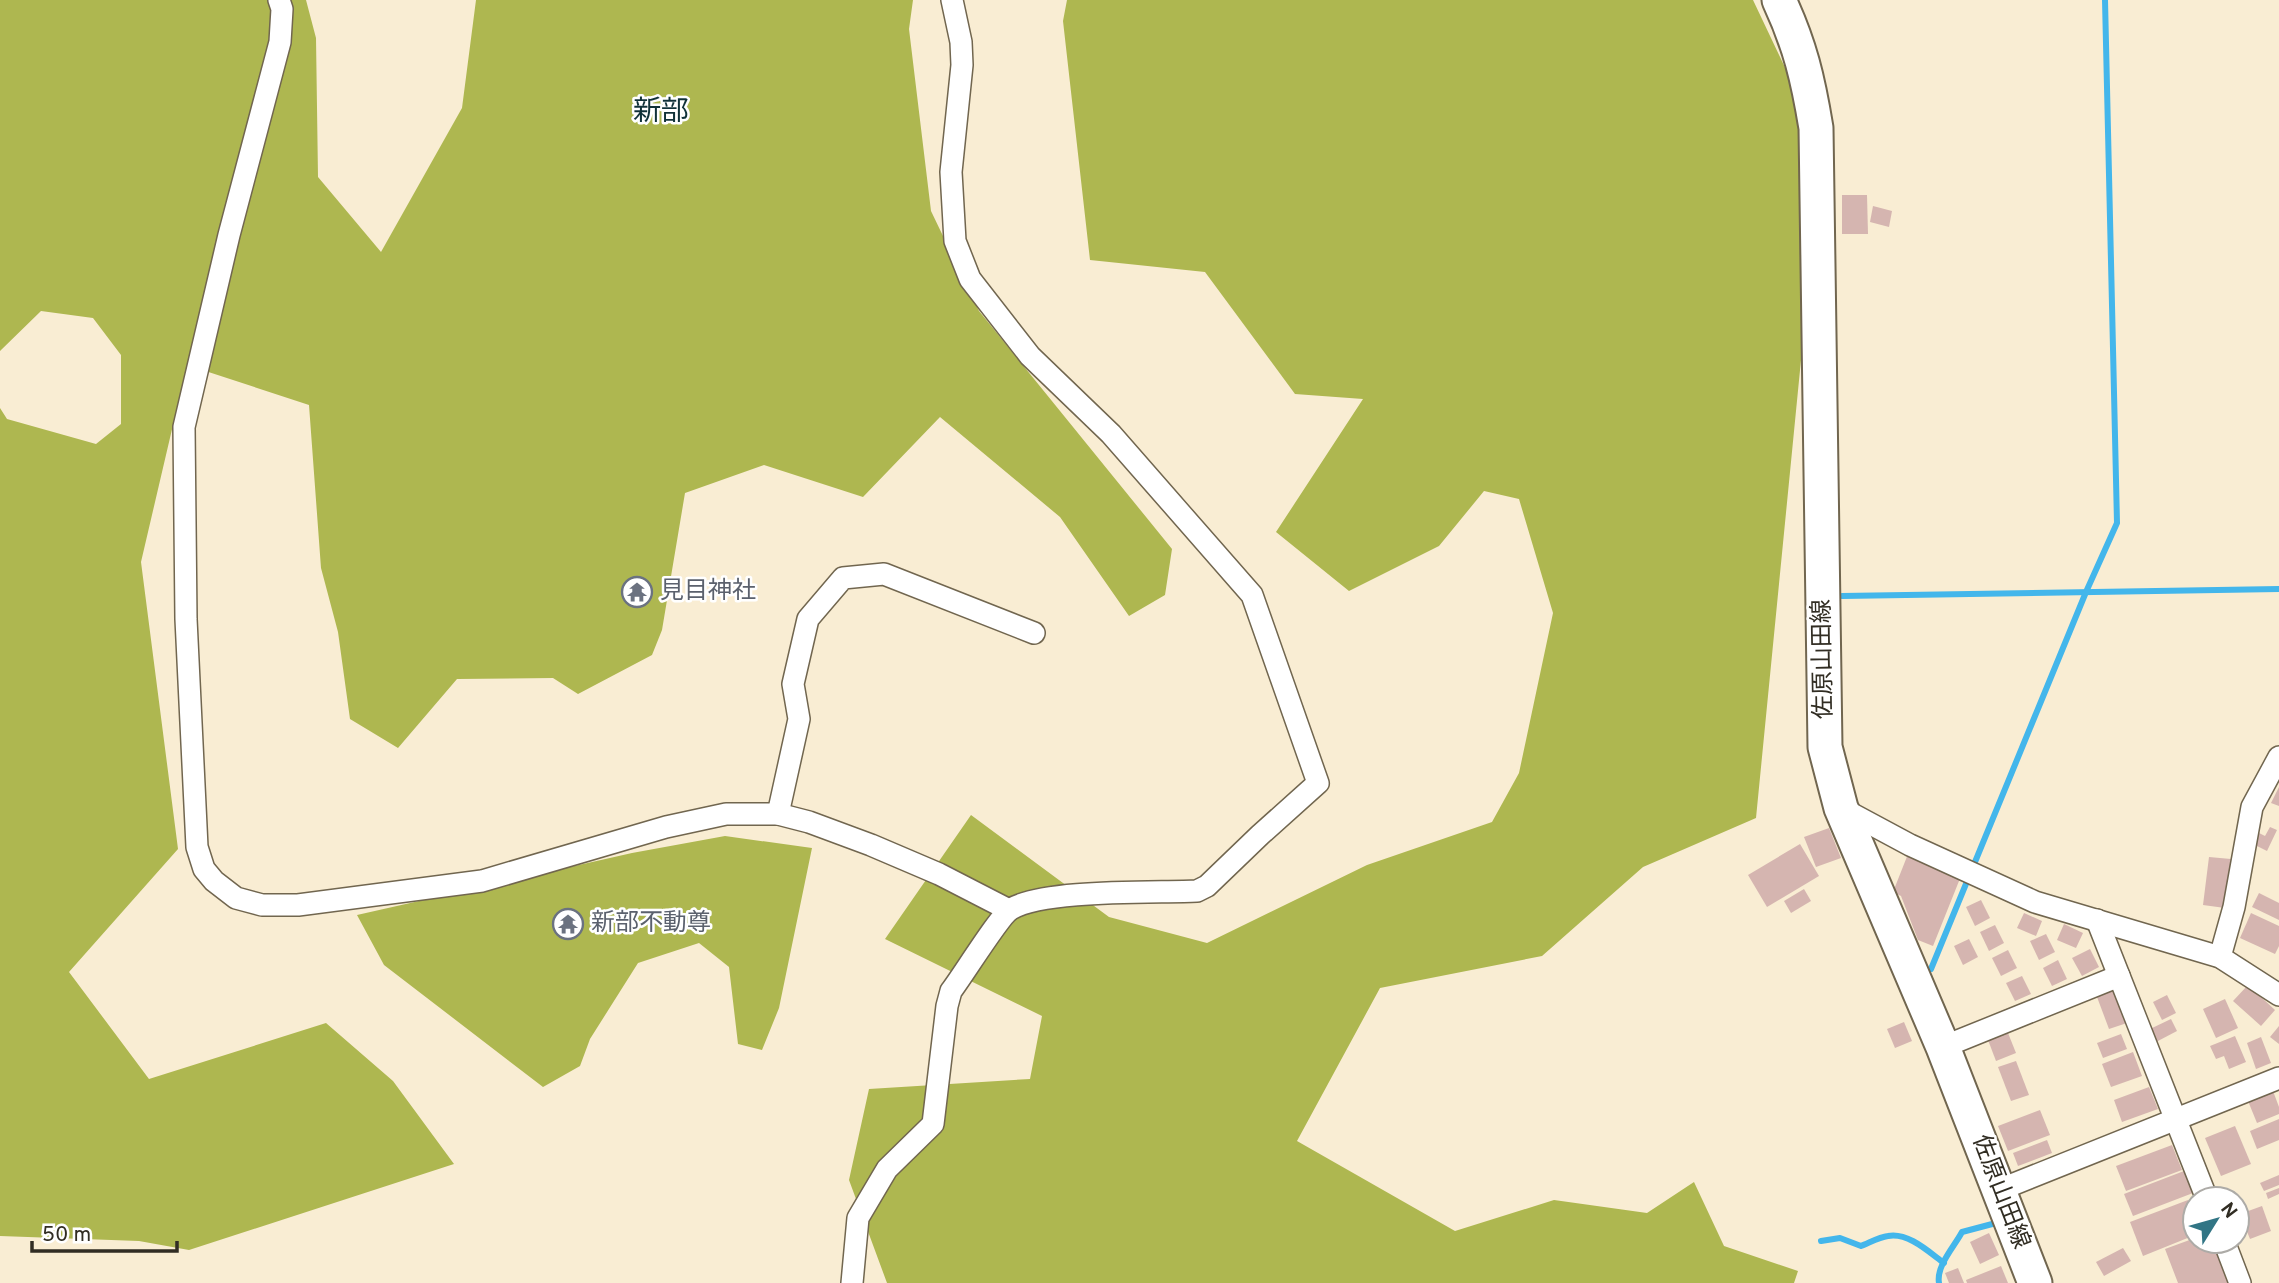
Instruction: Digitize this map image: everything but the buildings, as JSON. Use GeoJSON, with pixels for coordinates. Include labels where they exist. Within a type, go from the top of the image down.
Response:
{"type":"FeatureCollection","features":[{"type":"Feature","properties":{"kind":"main road","name":"佐原山田線"},"geometry":{"type":"LineString","coordinates":[[1779,0],[1795,33],[1807,74],[1816,128],[1825,747],[1842,807],[1943,1047],[2035,1283]]}},
{"type":"Feature","properties":{"kind":"street"},"geometry":{"type":"LineString","coordinates":[[279,0],[282,17],[280,42],[229,235],[184,427],[187,633],[197,847],[204,869],[214,881],[236,898],[262,905],[298,905],[482,881],[666,827],[726,814],[778,814],[809,822],[871,845],[939,874],[1009,910]]}},
{"type":"Feature","properties":{"kind":"street"},"geometry":{"type":"LineString","coordinates":[[852,1283],[858,1218],[887,1169],[933,1124],[951,991],[1009,910],[1033,900],[1197,891],[1207,886],[1318,783],[1252,595],[1111,434],[1030,356],[970,279],[955,241],[951,172],[962,65],[961,42],[952,0]]}},
{"type":"Feature","properties":{"kind":"street"},"geometry":{"type":"LineString","coordinates":[[778,814],[799,719],[793,684],[808,619],[843,578],[884,574],[1034,633]]}},
{"type":"Feature","properties":{"kind":"street"},"geometry":{"type":"LineString","coordinates":[[2220,957],[2234,907],[2252,807],[2279,757]]}},
{"type":"Feature","properties":{"kind":"street"},"geometry":{"type":"LineString","coordinates":[[1842,807],[1910,845],[2035,902],[2220,957],[2279,995]]}},
{"type":"Feature","properties":{"kind":"street"},"geometry":{"type":"LineString","coordinates":[[2097,920],[2202,1185]]}},
{"type":"Feature","properties":{"kind":"street"},"geometry":{"type":"LineString","coordinates":[[1943,1047],[2119,976]]}},
{"type":"Feature","properties":{"kind":"street"},"geometry":{"type":"LineString","coordinates":[[1999,1190],[2279,1078]]}},
{"type":"Feature","properties":{"kind":"street"},"geometry":{"type":"LineString","coordinates":[[2229,1255],[2240,1283]]}},
{"type":"Feature","properties":{"kind":"green space"},"geometry":{"type":"Polygon","coordinates":[[[0,0],[306,0],[316,38],[318,177],[381,252],[462,108],[476,0],[913,0],[909,29],[931,211],[979,311],[1172,549],[1165,595],[1129,616],[1060,517],[940,417],[863,497],[764,465],[685,493],[662,630],[652,655],[578,694],[553,678],[457,679],[398,748],[350,719],[338,632],[321,568],[309,405],[187,365],[141,562],[178,849],[69,972],[149,1079],[326,1023],[393,1081],[454,1164],[189,1250],[139,1241],[0,1236],[0,408],[7,419],[96,444],[121,424],[121,355],[93,318],[41,311],[0,351],[0,0]]]}},
{"type":"Feature","properties":{"kind":"green space"},"geometry":{"type":"Polygon","coordinates":[[[1067,0],[1753,0],[1798,95],[1807,299],[1756,818],[1643,867],[1542,956],[1380,988],[1297,1141],[1455,1231],[1554,1200],[1647,1213],[1694,1182],[1724,1246],[1798,1271],[1794,1283],[887,1283],[849,1180],[869,1089],[1030,1079],[1042,1016],[885,939],[971,815],[1109,917],[1207,943],[1367,865],[1492,822],[1519,773],[1553,613],[1519,499],[1484,491],[1439,546],[1349,591],[1276,532],[1363,399],[1295,394],[1205,272],[1090,260],[1063,21],[1067,0]]]}},
{"type":"Feature","properties":{"kind":"green space"},"geometry":{"type":"Polygon","coordinates":[[[725,836],[812,848],[779,1008],[762,1050],[738,1044],[729,967],[699,943],[638,963],[590,1039],[580,1066],[543,1087],[384,965],[357,915],[632,853],[725,836]]]}},
{"type":"Feature","properties":{"kind":"waterway"},"geometry":{"type":"LineString","coordinates":[[1931,969],[2117,523],[2105,0]]}},
{"type":"Feature","properties":{"kind":"waterway"},"geometry":{"type":"LineString","coordinates":[[1842,596],[2279,589]]}},
{"type":"Feature","properties":{"kind":"waterway"},"geometry":{"type":"LineString","coordinates":[[1939,1283],[1943,1263],[1962,1232],[1996,1223],[1997,1226]]}},
{"type":"Feature","properties":{"kind":"waterway"},"geometry":{"type":"LineString","coordinates":[[1821,1241],[1840,1238],[1861,1246],[1888,1236],[1903,1237],[1918,1244],[1944,1263]]}},
{"type":"Feature","properties":{"kind":"place","name":"見目神社"},"geometry":{"type":"Point","coordinates":[637,592]}},
{"type":"Feature","properties":{"kind":"place","name":"新部不動尊"},"geometry":{"type":"Point","coordinates":[568,924]}},
{"type":"Feature","properties":{"kind":"district","name":"新部"},"geometry":{"type":"Point","coordinates":[661,113]}}]}
